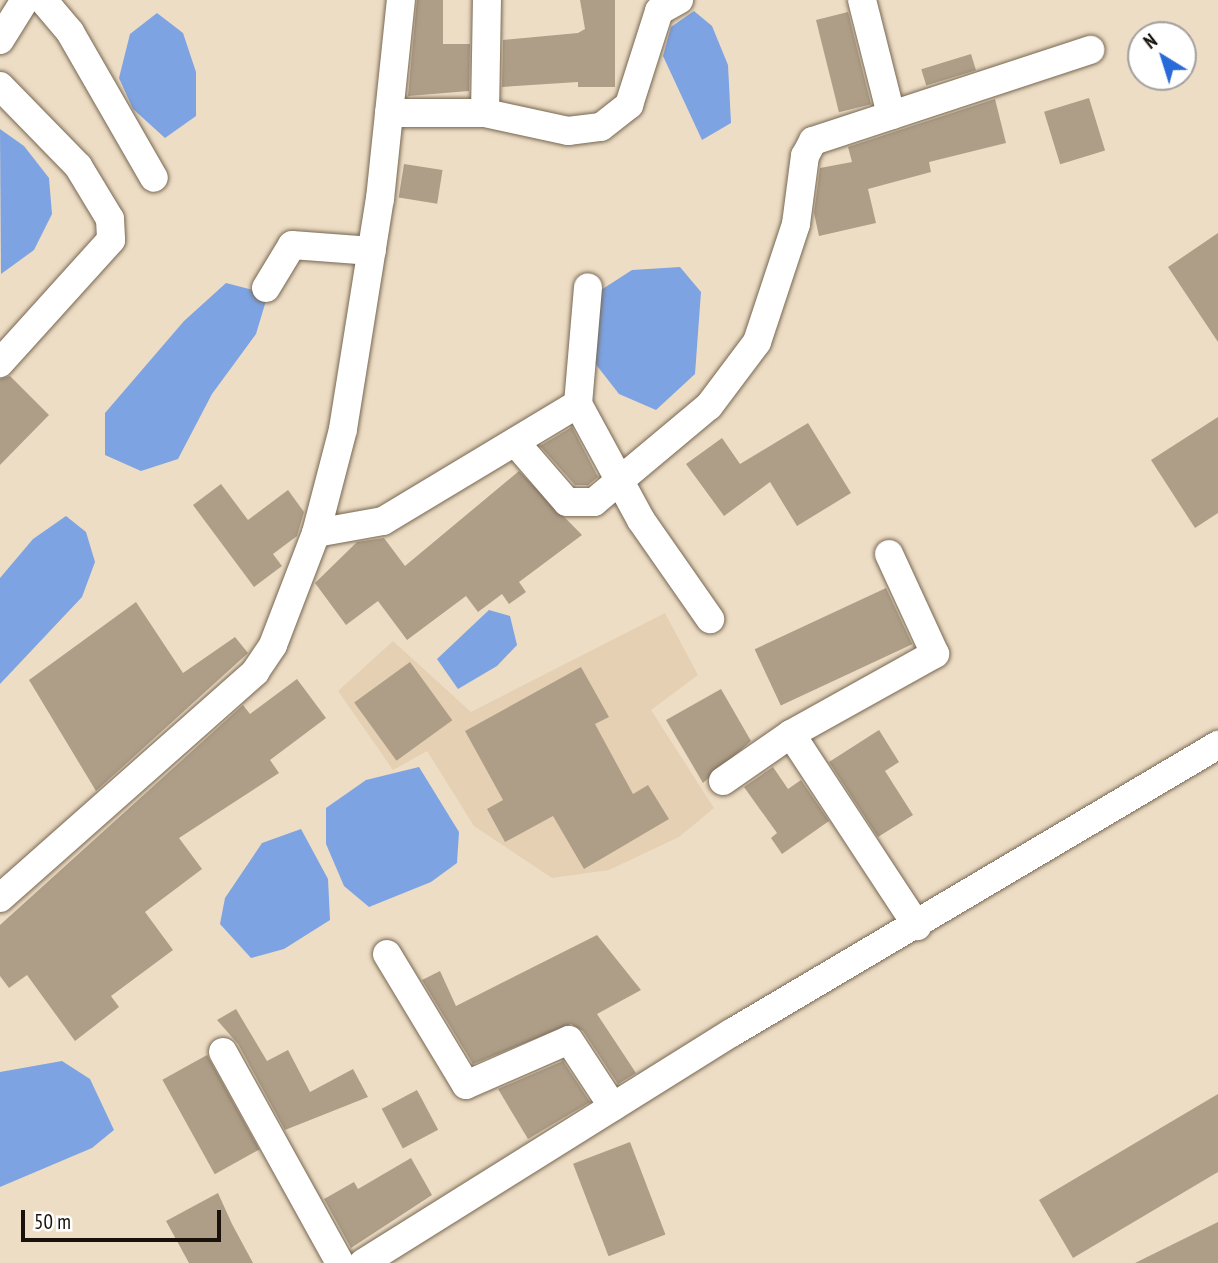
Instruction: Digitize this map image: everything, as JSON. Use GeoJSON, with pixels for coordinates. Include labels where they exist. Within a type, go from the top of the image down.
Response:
{"type":"FeatureCollection","features":[{"type":"Feature","properties":{"kind":"street"},"geometry":{"type":"LineString","coordinates":[[0,40],[25,0]]}},
{"type":"Feature","properties":{"kind":"street"},"geometry":{"type":"LineString","coordinates":[[43,0],[70,32],[153,178]]}},
{"type":"Feature","properties":{"kind":"street"},"geometry":{"type":"LineString","coordinates":[[0,898],[256,673],[273,645],[316,533],[343,429],[372,251],[401,0]]}},
{"type":"Feature","properties":{"kind":"street"},"geometry":{"type":"LineString","coordinates":[[485,113],[487,0]]}},
{"type":"Feature","properties":{"kind":"street"},"geometry":{"type":"LineString","coordinates":[[389,113],[485,113],[568,131],[590,131],[612,121],[637,92],[659,11],[679,0]]}},
{"type":"Feature","properties":{"kind":"street"},"geometry":{"type":"LineString","coordinates":[[862,0],[891,115]]}},
{"type":"Feature","properties":{"kind":"street"},"geometry":{"type":"LineString","coordinates":[[515,442],[573,505],[594,502],[621,483],[709,406],[757,341],[796,224],[805,156],[813,141],[1090,50]]}},
{"type":"Feature","properties":{"kind":"street"},"geometry":{"type":"LineString","coordinates":[[0,86],[78,166],[110,219],[111,240],[0,363]]}},
{"type":"Feature","properties":{"kind":"street"},"geometry":{"type":"LineString","coordinates":[[266,288],[292,246],[372,251]]}},
{"type":"Feature","properties":{"kind":"street"},"geometry":{"type":"LineString","coordinates":[[588,287],[578,404],[621,483],[710,619]]}},
{"type":"Feature","properties":{"kind":"street"},"geometry":{"type":"LineString","coordinates":[[316,533],[383,521],[578,404]]}},
{"type":"Feature","properties":{"kind":"street"},"geometry":{"type":"LineString","coordinates":[[723,780],[791,734],[935,654],[889,554]]}},
{"type":"Feature","properties":{"kind":"street"},"geometry":{"type":"LineString","coordinates":[[791,734],[918,926]]}},
{"type":"Feature","properties":{"kind":"street"},"geometry":{"type":"LineString","coordinates":[[363,1263],[613,1107],[1218,745]]}},
{"type":"Feature","properties":{"kind":"street"},"geometry":{"type":"LineString","coordinates":[[387,954],[466,1086],[569,1040],[613,1107]]}},
{"type":"Feature","properties":{"kind":"street"},"geometry":{"type":"LineString","coordinates":[[223,1052],[340,1263]]}},
{"type":"Feature","properties":{"kind":"shaded area"},"geometry":{"type":"Polygon","coordinates":[[[665,613],[698,675],[651,710],[714,808],[679,837],[609,870],[552,878],[474,826],[427,751],[393,770],[338,691],[393,641],[471,712],[665,613]]]}},
{"type":"Feature","properties":{"kind":"water"},"geometry":{"type":"Polygon","coordinates":[[[694,11],[712,26],[728,65],[731,123],[702,140],[663,56],[671,27],[694,11]]]}},
{"type":"Feature","properties":{"kind":"water"},"geometry":{"type":"Polygon","coordinates":[[[157,13],[183,33],[196,72],[196,116],[165,138],[133,109],[119,78],[130,34],[157,13]]]}},
{"type":"Feature","properties":{"kind":"water"},"geometry":{"type":"Polygon","coordinates":[[[0,129],[24,146],[49,178],[52,214],[34,250],[1,274],[0,129]]]}},
{"type":"Feature","properties":{"kind":"water"},"geometry":{"type":"Polygon","coordinates":[[[680,267],[701,292],[695,374],[656,410],[619,394],[594,362],[601,290],[632,270],[680,267]]]}},
{"type":"Feature","properties":{"kind":"water"},"geometry":{"type":"Polygon","coordinates":[[[226,283],[268,294],[256,334],[212,394],[178,459],[141,471],[105,455],[105,413],[184,321],[226,283]]]}},
{"type":"Feature","properties":{"kind":"water"},"geometry":{"type":"Polygon","coordinates":[[[66,516],[86,532],[95,562],[82,597],[0,684],[0,578],[33,539],[66,516]]]}},
{"type":"Feature","properties":{"kind":"water"},"geometry":{"type":"Polygon","coordinates":[[[489,610],[510,616],[517,645],[497,666],[458,689],[437,659],[489,610]]]}},
{"type":"Feature","properties":{"kind":"water"},"geometry":{"type":"Polygon","coordinates":[[[419,767],[459,832],[457,863],[431,882],[369,907],[344,886],[326,844],[326,808],[366,780],[419,767]]]}},
{"type":"Feature","properties":{"kind":"water"},"geometry":{"type":"Polygon","coordinates":[[[301,829],[328,879],[330,920],[284,949],[251,958],[220,924],[225,898],[262,843],[301,829]]]}},
{"type":"Feature","properties":{"kind":"water"},"geometry":{"type":"Polygon","coordinates":[[[62,1061],[90,1079],[114,1130],[92,1148],[0,1187],[0,1072],[62,1061]]]}},
{"type":"Feature","properties":{"kind":"building"},"geometry":{"type":"Polygon","coordinates":[[[417,0],[443,0],[443,44],[470,44],[469,91],[408,96],[417,0]]]}},
{"type":"Feature","properties":{"kind":"building"},"geometry":{"type":"Polygon","coordinates":[[[580,0],[615,0],[615,87],[578,87],[578,82],[502,87],[503,40],[578,33],[585,29],[580,0]]]}},
{"type":"Feature","properties":{"kind":"building"},"geometry":{"type":"Polygon","coordinates":[[[848,12],[871,104],[839,112],[816,20],[848,12]]]}},
{"type":"Feature","properties":{"kind":"building"},"geometry":{"type":"Polygon","coordinates":[[[971,54],[976,70],[926,85],[921,69],[971,54]]]}},
{"type":"Feature","properties":{"kind":"building"},"geometry":{"type":"Polygon","coordinates":[[[1089,98],[1105,151],[1060,164],[1044,112],[1089,98]]]}},
{"type":"Feature","properties":{"kind":"building"},"geometry":{"type":"Polygon","coordinates":[[[995,99],[1006,143],[929,162],[931,172],[868,189],[876,223],[819,236],[814,213],[820,168],[852,162],[848,147],[995,99]]]}},
{"type":"Feature","properties":{"kind":"building"},"geometry":{"type":"Polygon","coordinates":[[[404,164],[443,170],[437,204],[399,198],[404,164]]]}},
{"type":"Feature","properties":{"kind":"building"},"geometry":{"type":"Polygon","coordinates":[[[1218,233],[1218,342],[1168,267],[1218,233]]]}},
{"type":"Feature","properties":{"kind":"building"},"geometry":{"type":"Polygon","coordinates":[[[10,376],[49,415],[0,465],[0,379],[10,376]]]}},
{"type":"Feature","properties":{"kind":"building"},"geometry":{"type":"Polygon","coordinates":[[[1218,417],[1218,513],[1195,528],[1151,460],[1218,417]]]}},
{"type":"Feature","properties":{"kind":"building"},"geometry":{"type":"Polygon","coordinates":[[[808,423],[851,493],[797,526],[770,482],[724,516],[686,464],[722,438],[740,464],[808,423]]]}},
{"type":"Feature","properties":{"kind":"building"},"geometry":{"type":"Polygon","coordinates":[[[572,427],[598,477],[588,485],[575,485],[540,446],[572,427]]]}},
{"type":"Feature","properties":{"kind":"building"},"geometry":{"type":"Polygon","coordinates":[[[519,471],[582,535],[519,582],[526,592],[509,604],[502,594],[478,612],[466,596],[407,640],[378,601],[346,625],[315,583],[357,542],[384,538],[405,566],[519,471]]]}},
{"type":"Feature","properties":{"kind":"building"},"geometry":{"type":"Polygon","coordinates":[[[221,484],[248,520],[288,490],[304,512],[297,536],[273,554],[282,566],[254,587],[193,505],[221,484]]]}},
{"type":"Feature","properties":{"kind":"building"},"geometry":{"type":"Polygon","coordinates":[[[886,588],[912,644],[781,705],[755,649],[886,588]]]}},
{"type":"Feature","properties":{"kind":"building"},"geometry":{"type":"Polygon","coordinates":[[[136,602],[183,673],[235,637],[248,653],[96,791],[29,680],[136,602]]]}},
{"type":"Feature","properties":{"kind":"building"},"geometry":{"type":"Polygon","coordinates":[[[410,662],[452,720],[396,761],[354,703],[410,662]]]}},
{"type":"Feature","properties":{"kind":"building"},"geometry":{"type":"Polygon","coordinates":[[[581,667],[609,717],[595,724],[633,794],[648,785],[669,819],[584,869],[553,816],[505,842],[487,809],[503,800],[465,731],[581,667]]]}},
{"type":"Feature","properties":{"kind":"building"},"geometry":{"type":"Polygon","coordinates":[[[297,679],[326,718],[270,760],[279,773],[179,838],[202,869],[145,912],[173,950],[111,996],[119,1007],[75,1041],[27,975],[9,988],[0,976],[0,925],[243,705],[250,714],[297,679]]]}},
{"type":"Feature","properties":{"kind":"building"},"geometry":{"type":"Polygon","coordinates":[[[721,689],[751,741],[703,783],[666,720],[721,689]]]}},
{"type":"Feature","properties":{"kind":"building"},"geometry":{"type":"Polygon","coordinates":[[[879,730],[899,762],[885,771],[913,815],[878,837],[829,762],[879,730]]]}},
{"type":"Feature","properties":{"kind":"building"},"geometry":{"type":"Polygon","coordinates":[[[773,767],[788,789],[801,780],[829,821],[782,854],[771,838],[777,833],[744,787],[773,767]]]}},
{"type":"Feature","properties":{"kind":"building"},"geometry":{"type":"Polygon","coordinates":[[[597,935],[641,990],[597,1014],[636,1073],[618,1084],[583,1031],[571,1024],[473,1064],[422,980],[440,971],[456,1006],[597,935]]]}},
{"type":"Feature","properties":{"kind":"building"},"geometry":{"type":"Polygon","coordinates":[[[236,1009],[267,1061],[288,1050],[310,1092],[353,1069],[368,1097],[285,1130],[238,1044],[217,1020],[236,1009]]]}},
{"type":"Feature","properties":{"kind":"building"},"geometry":{"type":"Polygon","coordinates":[[[207,1055],[259,1149],[215,1174],[162,1080],[207,1055]]]}},
{"type":"Feature","properties":{"kind":"building"},"geometry":{"type":"Polygon","coordinates":[[[563,1061],[590,1102],[528,1139],[498,1089],[563,1061]]]}},
{"type":"Feature","properties":{"kind":"building"},"geometry":{"type":"Polygon","coordinates":[[[417,1090],[438,1130],[403,1149],[382,1109],[417,1090]]]}},
{"type":"Feature","properties":{"kind":"building"},"geometry":{"type":"Polygon","coordinates":[[[1218,1094],[1218,1172],[1073,1258],[1039,1200],[1218,1094]]]}},
{"type":"Feature","properties":{"kind":"building"},"geometry":{"type":"Polygon","coordinates":[[[630,1142],[665,1234],[609,1256],[573,1164],[630,1142]]]}},
{"type":"Feature","properties":{"kind":"building"},"geometry":{"type":"Polygon","coordinates":[[[411,1158],[432,1195],[351,1248],[324,1199],[354,1182],[358,1189],[411,1158]]]}},
{"type":"Feature","properties":{"kind":"building"},"geometry":{"type":"Polygon","coordinates":[[[218,1193],[253,1263],[189,1263],[166,1221],[218,1193]]]}},
{"type":"Feature","properties":{"kind":"building"},"geometry":{"type":"Polygon","coordinates":[[[1218,1222],[1218,1263],[1135,1263],[1218,1222]]]}}]}
